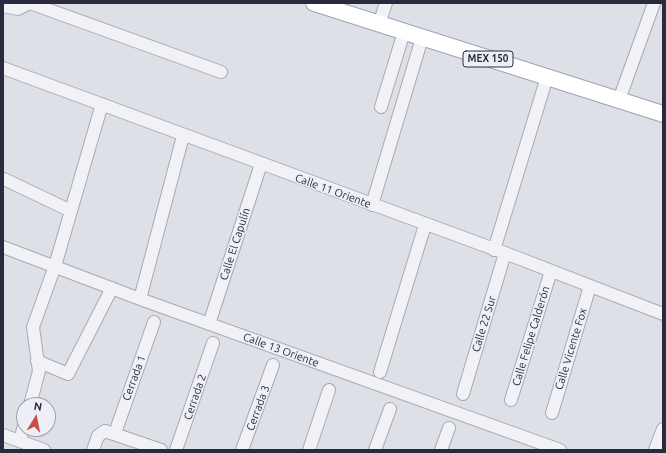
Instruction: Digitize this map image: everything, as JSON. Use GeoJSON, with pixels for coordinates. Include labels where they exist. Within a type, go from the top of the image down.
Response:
{"type":"FeatureCollection","features":[{"type":"Feature","properties":{"kind":"main road","name":"MEX 150"},"geometry":{"type":"LineString","coordinates":[[314,3],[335,8],[422,38],[663,114]]}},
{"type":"Feature","properties":{"kind":"street"},"geometry":{"type":"LineString","coordinates":[[3,6],[18,9],[30,3],[221,72]]}},
{"type":"Feature","properties":{"kind":"street"},"geometry":{"type":"LineString","coordinates":[[379,24],[386,3]]}},
{"type":"Feature","properties":{"kind":"street"},"geometry":{"type":"LineString","coordinates":[[619,100],[654,3]]}},
{"type":"Feature","properties":{"kind":"street"},"geometry":{"type":"LineString","coordinates":[[381,107],[404,32]]}},
{"type":"Feature","properties":{"kind":"street"},"geometry":{"type":"LineString","coordinates":[[372,205],[422,38]]}},
{"type":"Feature","properties":{"kind":"street","name":"Calle 11 Oriente"},"geometry":{"type":"LineString","coordinates":[[3,68],[663,314]]}},
{"type":"Feature","properties":{"kind":"street","name":"Calle 22 Sur"},"geometry":{"type":"LineString","coordinates":[[463,394],[499,252],[547,77]]}},
{"type":"Feature","properties":{"kind":"street"},"geometry":{"type":"LineString","coordinates":[[32,397],[39,371],[33,327],[55,266],[102,104]]}},
{"type":"Feature","properties":{"kind":"street"},"geometry":{"type":"LineString","coordinates":[[140,299],[183,136]]}},
{"type":"Feature","properties":{"kind":"street","name":"Calle El Capulín"},"geometry":{"type":"LineString","coordinates":[[209,324],[261,164]]}},
{"type":"Feature","properties":{"kind":"street"},"geometry":{"type":"LineString","coordinates":[[4,179],[71,211]]}},
{"type":"Feature","properties":{"kind":"street"},"geometry":{"type":"LineString","coordinates":[[380,372],[425,225]]}},
{"type":"Feature","properties":{"kind":"street","name":"Calle 13 Oriente"},"geometry":{"type":"LineString","coordinates":[[3,247],[140,299],[560,450]]}},
{"type":"Feature","properties":{"kind":"street","name":"Calle Felipe Calderón"},"geometry":{"type":"LineString","coordinates":[[511,400],[551,271]]}},
{"type":"Feature","properties":{"kind":"street","name":"Calle Vicente Fox"},"geometry":{"type":"LineString","coordinates":[[552,413],[590,286]]}},
{"type":"Feature","properties":{"kind":"street"},"geometry":{"type":"LineString","coordinates":[[37,361],[68,374],[112,288]]}},
{"type":"Feature","properties":{"kind":"street","name":"Cerrada 1"},"geometry":{"type":"LineString","coordinates":[[115,433],[154,322]]}},
{"type":"Feature","properties":{"kind":"street","name":"Cerrada 2"},"geometry":{"type":"LineString","coordinates":[[176,450],[213,343]]}},
{"type":"Feature","properties":{"kind":"street","name":"Cerrada 3"},"geometry":{"type":"LineString","coordinates":[[242,450],[273,365]]}},
{"type":"Feature","properties":{"kind":"street"},"geometry":{"type":"LineString","coordinates":[[309,450],[329,390]]}},
{"type":"Feature","properties":{"kind":"street"},"geometry":{"type":"LineString","coordinates":[[375,450],[390,409]]}},
{"type":"Feature","properties":{"kind":"street"},"geometry":{"type":"LineString","coordinates":[[441,450],[449,428]]}},
{"type":"Feature","properties":{"kind":"street"},"geometry":{"type":"LineString","coordinates":[[655,450],[663,429]]}},
{"type":"Feature","properties":{"kind":"street"},"geometry":{"type":"LineString","coordinates":[[93,450],[98,436],[105,431],[115,433],[161,450]]}},
{"type":"Feature","properties":{"kind":"street"},"geometry":{"type":"LineString","coordinates":[[3,435],[44,450]]}},
{"type":"Feature","properties":{"kind":"street"},"geometry":{"type":"LineString","coordinates":[[20,441],[21,437]]}}]}
